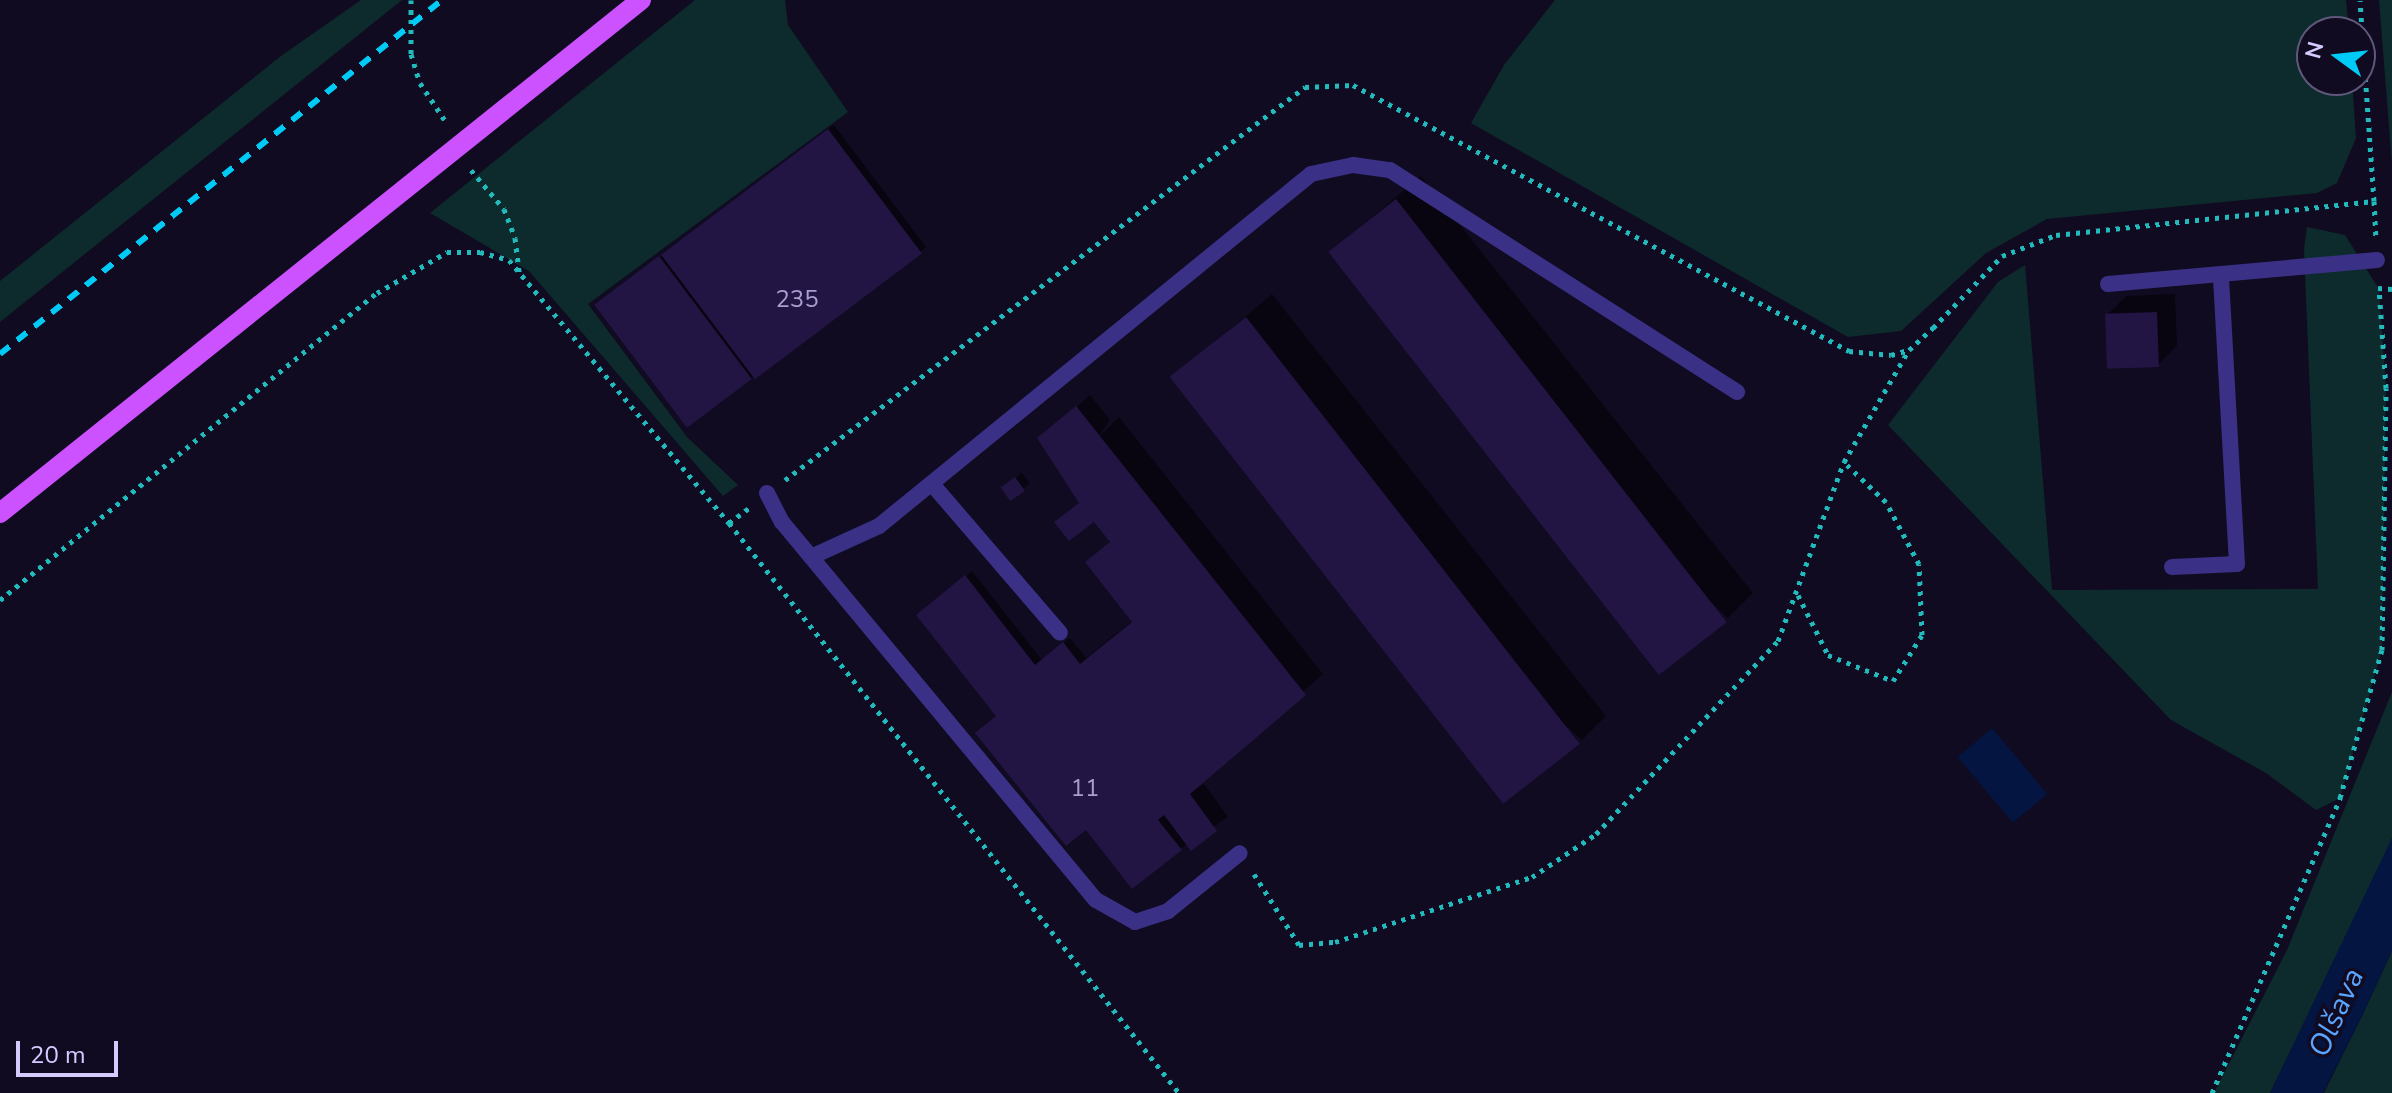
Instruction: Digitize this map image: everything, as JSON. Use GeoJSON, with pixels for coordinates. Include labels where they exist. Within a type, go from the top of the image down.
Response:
{"type":"FeatureCollection","features":[{"type":"Feature","properties":{"kind":"main road"},"geometry":{"type":"LineString","coordinates":[[0,513],[641,0]]}},
{"type":"Feature","properties":{"kind":"lane"},"geometry":{"type":"LineString","coordinates":[[811,557],[879,526],[1311,174],[1353,165],[1390,170],[1737,392]]}},
{"type":"Feature","properties":{"kind":"lane"},"geometry":{"type":"LineString","coordinates":[[2108,284],[2221,277],[2377,260]]}},
{"type":"Feature","properties":{"kind":"lane"},"geometry":{"type":"LineString","coordinates":[[2172,567],[2237,564],[2221,277]]}},
{"type":"Feature","properties":{"kind":"lane"},"geometry":{"type":"LineString","coordinates":[[932,484],[1060,633]]}},
{"type":"Feature","properties":{"kind":"lane"},"geometry":{"type":"LineString","coordinates":[[767,493],[782,522],[1096,900],[1135,922],[1168,911],[1240,853]]}},
{"type":"Feature","properties":{"kind":"path"},"geometry":{"type":"LineString","coordinates":[[1240,853],[1299,945],[1335,942],[1532,877],[1596,834],[1778,641],[1798,594],[1844,462],[1909,350],[2002,256],[2056,235],[2374,201],[2360,0]]}},
{"type":"Feature","properties":{"kind":"path"},"geometry":{"type":"LineString","coordinates":[[729,523],[1252,122],[1305,87],[1353,85],[1849,351],[1877,356],[1909,350]]}},
{"type":"Feature","properties":{"kind":"path"},"geometry":{"type":"LineString","coordinates":[[0,600],[377,293],[447,252],[480,252],[509,260],[729,523],[1179,1093]]}},
{"type":"Feature","properties":{"kind":"path"},"geometry":{"type":"LineString","coordinates":[[2212,1093],[2340,798],[2382,650],[2386,388],[2379,289]]}},
{"type":"Feature","properties":{"kind":"path"},"geometry":{"type":"LineString","coordinates":[[1798,594],[1828,655],[1893,681],[1922,635],[1919,564],[1886,502],[1844,462]]}},
{"type":"Feature","properties":{"kind":"green space"},"geometry":{"type":"Polygon","coordinates":[[[361,0],[402,0],[0,322],[0,281],[281,56],[361,0]]]}},
{"type":"Feature","properties":{"kind":"green space"},"geometry":{"type":"Polygon","coordinates":[[[695,0],[785,0],[788,25],[848,112],[588,304],[687,437],[738,485],[723,496],[529,271],[430,213],[695,0]]]}},
{"type":"Feature","properties":{"kind":"green space"},"geometry":{"type":"Polygon","coordinates":[[[1555,0],[2346,0],[2348,16],[2296,16],[2296,96],[2353,96],[2356,138],[2337,183],[2317,193],[2047,219],[1986,253],[1901,331],[1848,337],[1471,123],[1504,65],[1555,0]]]}},
{"type":"Feature","properties":{"kind":"green space"},"geometry":{"type":"Polygon","coordinates":[[[2379,0],[2392,0],[2392,164],[2379,0]]]}},
{"type":"Feature","properties":{"kind":"green space"},"geometry":{"type":"Polygon","coordinates":[[[2307,227],[2345,235],[2379,289],[2386,388],[2382,650],[2340,798],[2316,810],[2266,773],[2171,720],[1888,425],[1998,282],[2025,265],[2052,590],[2318,589],[2304,249],[2307,227]]]}},
{"type":"Feature","properties":{"kind":"green space"},"geometry":{"type":"Polygon","coordinates":[[[2392,692],[2392,838],[2379,871],[2270,1093],[2214,1093],[2287,950],[2392,692]]]}},
{"type":"Feature","properties":{"kind":"green space"},"geometry":{"type":"Polygon","coordinates":[[[2392,951],[2392,1093],[2324,1093],[2363,1014],[2392,951]]]}},
{"type":"Feature","properties":{"kind":"water"},"geometry":{"type":"Polygon","coordinates":[[[1992,728],[2047,794],[2013,823],[1958,757],[1992,728]]]}},
{"type":"Feature","properties":{"kind":"water","name":"Olšava"},"geometry":{"type":"Polygon","coordinates":[[[2392,838],[2392,951],[2363,1014],[2323,1093],[2270,1093],[2392,838]]]}},
{"type":"Feature","properties":{"kind":"building"},"geometry":{"type":"Polygon","coordinates":[[[828,129],[922,254],[755,379],[661,255],[828,129]]]}},
{"type":"Feature","properties":{"kind":"building"},"geometry":{"type":"Polygon","coordinates":[[[1396,199],[1727,622],[1659,675],[1328,252],[1396,199]]]}},
{"type":"Feature","properties":{"kind":"building"},"geometry":{"type":"Polygon","coordinates":[[[659,256],[752,379],[687,428],[594,305],[659,256]]]}},
{"type":"Feature","properties":{"kind":"building"},"geometry":{"type":"Polygon","coordinates":[[[2157,312],[2159,367],[2107,369],[2105,314],[2157,312]]]}},
{"type":"Feature","properties":{"kind":"building"},"geometry":{"type":"Polygon","coordinates":[[[1246,317],[1580,744],[1503,804],[1170,377],[1246,317]]]}},
{"type":"Feature","properties":{"kind":"building"},"geometry":{"type":"Polygon","coordinates":[[[1076,406],[1306,695],[1190,794],[1217,831],[1191,851],[1164,815],[1158,820],[1182,850],[1132,889],[1086,830],[1066,846],[975,733],[996,716],[916,615],[965,575],[1035,665],[1063,642],[1080,664],[1132,622],[1085,562],[1110,542],[1094,522],[1069,541],[1054,522],[1079,503],[1037,438],[1076,406]]]}},
{"type":"Feature","properties":{"kind":"building"},"geometry":{"type":"Polygon","coordinates":[[[1015,477],[1025,491],[1010,501],[1000,488],[1015,477]]]}},
{"type":"Feature","properties":{"kind":"railway"},"geometry":{"type":"LineString","coordinates":[[0,354],[442,0]]}}]}
